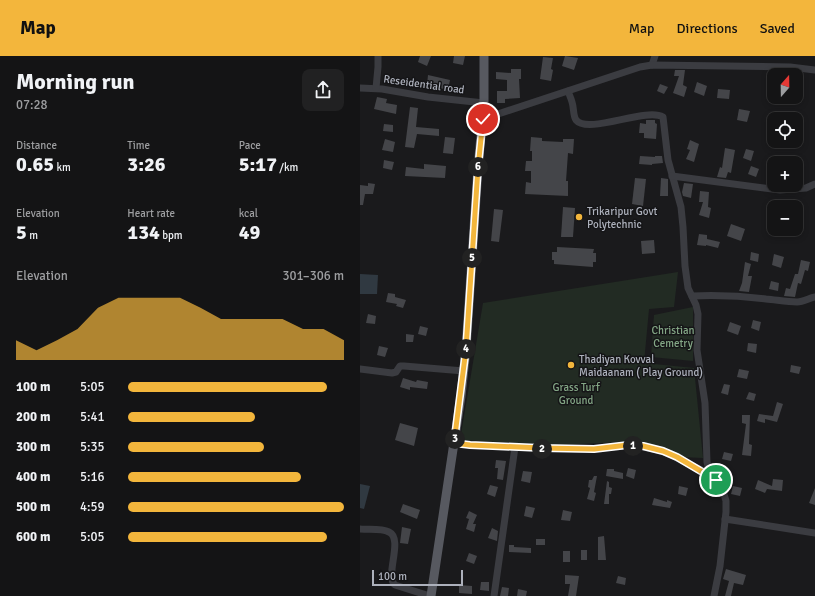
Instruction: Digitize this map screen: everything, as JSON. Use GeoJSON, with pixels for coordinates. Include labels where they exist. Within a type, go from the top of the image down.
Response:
{"type":"FeatureCollection","features":[{"type":"Feature","properties":{"kind":"main road"},"geometry":{"type":"LineString","coordinates":[[430,596],[464,371],[478,168],[483,119],[484,56]]}},
{"type":"Feature","properties":{"kind":"street"},"geometry":{"type":"LineString","coordinates":[[376,88],[378,56]]}},
{"type":"Feature","properties":{"kind":"street"},"geometry":{"type":"LineString","coordinates":[[652,65],[654,56]]}},
{"type":"Feature","properties":{"kind":"street"},"geometry":{"type":"LineString","coordinates":[[483,119],[640,67],[652,65],[790,68],[815,70]]}},
{"type":"Feature","properties":{"kind":"street","name":"Reseidential road"},"geometry":{"type":"LineString","coordinates":[[360,88],[376,88],[428,97],[484,103]]}},
{"type":"Feature","properties":{"kind":"street"},"geometry":{"type":"LineString","coordinates":[[568,91],[575,118],[579,123],[598,124],[651,115],[662,117],[672,176],[681,207],[684,266],[688,288],[696,305],[698,314],[698,350],[705,403],[707,462],[711,477]]}},
{"type":"Feature","properties":{"kind":"street"},"geometry":{"type":"LineString","coordinates":[[672,176],[780,190],[806,188],[815,184]]}},
{"type":"Feature","properties":{"kind":"street"},"geometry":{"type":"LineString","coordinates":[[692,296],[714,295],[765,298],[795,302],[802,302],[809,298],[815,298]]}},
{"type":"Feature","properties":{"kind":"street"},"geometry":{"type":"LineString","coordinates":[[360,369],[392,373],[396,372],[400,366],[404,366],[464,371]]}},
{"type":"Feature","properties":{"kind":"street"},"geometry":{"type":"LineString","coordinates":[[454,443],[515,447],[594,449],[628,445],[643,446],[663,451],[677,457],[711,477],[716,480],[723,491],[726,501],[720,566],[714,596]]}},
{"type":"Feature","properties":{"kind":"street"},"geometry":{"type":"LineString","coordinates":[[494,596],[515,447]]}},
{"type":"Feature","properties":{"kind":"street"},"geometry":{"type":"LineString","coordinates":[[725,520],[815,533]]}},
{"type":"Feature","properties":{"kind":"street"},"geometry":{"type":"LineString","coordinates":[[360,529],[385,530],[391,533],[393,537],[394,558],[391,579],[392,583],[430,596]]}},
{"type":"Feature","properties":{"kind":"green space","name":"Thadiyan Kovval Maidaanam ( Play Ground)"},"geometry":{"type":"Polygon","coordinates":[[[678,272],[674,307],[649,309],[644,363],[694,368],[703,458],[681,457],[655,446],[624,442],[557,445],[460,440],[483,303],[678,272]]]}},
{"type":"Feature","properties":{"kind":"green space","name":"Christian Cemetry"},"geometry":{"type":"Polygon","coordinates":[[[693,307],[693,361],[651,357],[654,315],[693,307]]]}},
{"type":"Feature","properties":{"kind":"shaded area"},"geometry":{"type":"Polygon","coordinates":[[[360,274],[378,275],[377,294],[360,294],[360,274]]]}},
{"type":"Feature","properties":{"kind":"shaded area"},"geometry":{"type":"Polygon","coordinates":[[[360,484],[370,486],[364,509],[360,508],[360,484]]]}},
{"type":"Feature","properties":{"kind":"building"},"geometry":{"type":"Polygon","coordinates":[[[420,56],[431,56],[427,66],[418,62],[420,56]]]}},
{"type":"Feature","properties":{"kind":"building"},"geometry":{"type":"Polygon","coordinates":[[[454,56],[465,56],[463,65],[453,63],[454,56]]]}},
{"type":"Feature","properties":{"kind":"building"},"geometry":{"type":"Polygon","coordinates":[[[565,56],[578,58],[574,70],[562,66],[565,56]]]}},
{"type":"Feature","properties":{"kind":"building"},"geometry":{"type":"Polygon","coordinates":[[[543,57],[553,58],[551,81],[540,79],[543,57]]]}},
{"type":"Feature","properties":{"kind":"building"},"geometry":{"type":"Polygon","coordinates":[[[511,69],[521,69],[521,79],[519,79],[520,98],[505,99],[505,103],[497,103],[497,91],[507,91],[507,80],[496,79],[496,72],[511,73],[511,69]]]}},
{"type":"Feature","properties":{"kind":"building"},"geometry":{"type":"Polygon","coordinates":[[[675,70],[685,70],[683,85],[687,87],[684,97],[673,93],[679,76],[674,76],[675,70]]]}},
{"type":"Feature","properties":{"kind":"building"},"geometry":{"type":"Polygon","coordinates":[[[428,75],[450,80],[448,90],[427,85],[428,75]]]}},
{"type":"Feature","properties":{"kind":"building"},"geometry":{"type":"Polygon","coordinates":[[[697,82],[707,86],[704,96],[694,92],[697,82]]]}},
{"type":"Feature","properties":{"kind":"building"},"geometry":{"type":"Polygon","coordinates":[[[660,84],[668,87],[664,94],[657,91],[660,84]]]}},
{"type":"Feature","properties":{"kind":"building"},"geometry":{"type":"Polygon","coordinates":[[[718,89],[730,90],[729,99],[717,98],[718,89]]]}},
{"type":"Feature","properties":{"kind":"building"},"geometry":{"type":"Polygon","coordinates":[[[377,97],[387,99],[386,103],[397,105],[396,114],[374,109],[377,97]]]}},
{"type":"Feature","properties":{"kind":"building"},"geometry":{"type":"Polygon","coordinates":[[[410,107],[418,108],[416,127],[439,129],[439,136],[417,134],[414,148],[405,147],[410,107]]]}},
{"type":"Feature","properties":{"kind":"building"},"geometry":{"type":"Polygon","coordinates":[[[739,109],[750,111],[747,122],[737,120],[739,109]]]}},
{"type":"Feature","properties":{"kind":"building"},"geometry":{"type":"Polygon","coordinates":[[[646,120],[655,120],[655,123],[657,124],[656,139],[644,138],[644,133],[639,133],[640,123],[646,124],[646,120]]]}},
{"type":"Feature","properties":{"kind":"building"},"geometry":{"type":"Polygon","coordinates":[[[384,124],[393,125],[393,132],[383,131],[384,124]]]}},
{"type":"Feature","properties":{"kind":"building"},"geometry":{"type":"Polygon","coordinates":[[[445,137],[455,138],[453,154],[443,153],[445,137]]]}},
{"type":"Feature","properties":{"kind":"building"},"geometry":{"type":"Polygon","coordinates":[[[531,137],[542,138],[542,141],[563,142],[563,139],[574,139],[573,154],[568,153],[566,181],[568,181],[568,196],[525,194],[526,182],[531,183],[531,171],[525,171],[526,161],[532,161],[532,151],[530,151],[531,137]]]}},
{"type":"Feature","properties":{"kind":"building"},"geometry":{"type":"Polygon","coordinates":[[[385,139],[395,142],[393,152],[382,150],[385,139]]]}},
{"type":"Feature","properties":{"kind":"building"},"geometry":{"type":"Polygon","coordinates":[[[690,140],[699,144],[694,162],[686,159],[690,150],[687,149],[690,140]]]}},
{"type":"Feature","properties":{"kind":"building"},"geometry":{"type":"Polygon","coordinates":[[[725,148],[735,150],[731,173],[728,172],[726,178],[717,177],[720,167],[722,168],[725,148]]]}},
{"type":"Feature","properties":{"kind":"building"},"geometry":{"type":"Polygon","coordinates":[[[746,149],[754,151],[751,161],[743,158],[746,149]]]}},
{"type":"Feature","properties":{"kind":"building"},"geometry":{"type":"Polygon","coordinates":[[[640,156],[662,156],[663,163],[652,165],[639,164],[640,156]]]}},
{"type":"Feature","properties":{"kind":"building"},"geometry":{"type":"Polygon","coordinates":[[[384,160],[394,162],[392,170],[383,168],[384,160]]]}},
{"type":"Feature","properties":{"kind":"building"},"geometry":{"type":"Polygon","coordinates":[[[424,164],[446,166],[445,178],[405,176],[406,167],[424,169],[424,164]]]}},
{"type":"Feature","properties":{"kind":"building"},"geometry":{"type":"Polygon","coordinates":[[[751,166],[759,169],[756,177],[748,174],[751,166]]]}},
{"type":"Feature","properties":{"kind":"building"},"geometry":{"type":"Polygon","coordinates":[[[635,178],[646,179],[643,206],[632,204],[635,178]]]}},
{"type":"Feature","properties":{"kind":"building"},"geometry":{"type":"Polygon","coordinates":[[[661,178],[668,179],[668,196],[660,196],[661,178]]]}},
{"type":"Feature","properties":{"kind":"building"},"geometry":{"type":"Polygon","coordinates":[[[368,183],[375,184],[373,194],[365,194],[363,205],[360,205],[360,185],[368,186],[368,183]]]}},
{"type":"Feature","properties":{"kind":"building"},"geometry":{"type":"Polygon","coordinates":[[[684,183],[693,184],[691,198],[683,196],[682,192],[684,183]]]}},
{"type":"Feature","properties":{"kind":"building"},"geometry":{"type":"Polygon","coordinates":[[[700,191],[709,192],[708,207],[711,208],[709,218],[699,215],[703,202],[699,202],[700,191]]]}},
{"type":"Feature","properties":{"kind":"building"},"geometry":{"type":"Polygon","coordinates":[[[563,207],[575,208],[573,237],[561,237],[563,207]]]}},
{"type":"Feature","properties":{"kind":"building"},"geometry":{"type":"Polygon","coordinates":[[[494,209],[503,210],[499,242],[491,241],[494,209]]]}},
{"type":"Feature","properties":{"kind":"building"},"geometry":{"type":"Polygon","coordinates":[[[731,224],[745,229],[741,241],[727,236],[731,224]]]}},
{"type":"Feature","properties":{"kind":"building"},"geometry":{"type":"Polygon","coordinates":[[[699,234],[707,235],[707,239],[720,242],[718,248],[706,245],[697,245],[699,234]]]}},
{"type":"Feature","properties":{"kind":"building"},"geometry":{"type":"Polygon","coordinates":[[[654,240],[655,253],[642,254],[641,241],[654,240]]]}},
{"type":"Feature","properties":{"kind":"building"},"geometry":{"type":"Polygon","coordinates":[[[557,247],[594,249],[593,253],[596,253],[596,262],[593,262],[593,267],[554,264],[554,260],[552,260],[552,252],[557,252],[557,247]]]}},
{"type":"Feature","properties":{"kind":"building"},"geometry":{"type":"Polygon","coordinates":[[[751,252],[759,254],[758,262],[750,260],[751,252]]]}},
{"type":"Feature","properties":{"kind":"building"},"geometry":{"type":"Polygon","coordinates":[[[774,254],[784,257],[781,268],[772,265],[774,254]]]}},
{"type":"Feature","properties":{"kind":"building"},"geometry":{"type":"Polygon","coordinates":[[[801,260],[810,262],[808,271],[805,270],[801,284],[798,283],[795,297],[784,296],[786,288],[790,289],[795,274],[798,274],[801,260]]]}},
{"type":"Feature","properties":{"kind":"building"},"geometry":{"type":"Polygon","coordinates":[[[745,262],[751,264],[748,276],[752,276],[749,292],[739,291],[742,283],[745,262]]]}},
{"type":"Feature","properties":{"kind":"building"},"geometry":{"type":"Polygon","coordinates":[[[771,281],[779,283],[778,291],[769,289],[771,281]]]}},
{"type":"Feature","properties":{"kind":"building"},"geometry":{"type":"Polygon","coordinates":[[[388,293],[395,294],[395,297],[406,300],[403,308],[396,306],[397,304],[386,302],[388,293]]]}},
{"type":"Feature","properties":{"kind":"building"},"geometry":{"type":"Polygon","coordinates":[[[368,314],[376,316],[375,324],[366,323],[368,314]]]}},
{"type":"Feature","properties":{"kind":"building"},"geometry":{"type":"Polygon","coordinates":[[[753,320],[761,322],[759,331],[751,328],[753,320]]]}},
{"type":"Feature","properties":{"kind":"building"},"geometry":{"type":"Polygon","coordinates":[[[730,322],[741,326],[738,335],[727,331],[730,322]]]}},
{"type":"Feature","properties":{"kind":"building"},"geometry":{"type":"Polygon","coordinates":[[[420,326],[428,328],[426,336],[418,334],[420,326]]]}},
{"type":"Feature","properties":{"kind":"building"},"geometry":{"type":"Polygon","coordinates":[[[406,334],[414,335],[413,342],[406,342],[406,334]]]}},
{"type":"Feature","properties":{"kind":"building"},"geometry":{"type":"Polygon","coordinates":[[[748,343],[757,344],[756,353],[747,351],[748,343]]]}},
{"type":"Feature","properties":{"kind":"building"},"geometry":{"type":"Polygon","coordinates":[[[379,346],[388,348],[385,357],[377,355],[379,346]]]}},
{"type":"Feature","properties":{"kind":"building"},"geometry":{"type":"Polygon","coordinates":[[[791,365],[801,367],[799,374],[790,372],[791,365]]]}},
{"type":"Feature","properties":{"kind":"building"},"geometry":{"type":"Polygon","coordinates":[[[739,369],[749,371],[747,379],[737,377],[739,369]]]}},
{"type":"Feature","properties":{"kind":"building"},"geometry":{"type":"Polygon","coordinates":[[[403,378],[416,382],[417,380],[428,382],[427,389],[410,387],[410,390],[400,387],[403,378]]]}},
{"type":"Feature","properties":{"kind":"building"},"geometry":{"type":"Polygon","coordinates":[[[724,384],[730,385],[728,395],[721,393],[724,384]]]}},
{"type":"Feature","properties":{"kind":"building"},"geometry":{"type":"Polygon","coordinates":[[[749,392],[756,394],[754,401],[746,399],[749,392]]]}},
{"type":"Feature","properties":{"kind":"building"},"geometry":{"type":"Polygon","coordinates":[[[777,402],[783,404],[777,422],[765,419],[765,423],[757,421],[759,414],[773,416],[777,402]]]}},
{"type":"Feature","properties":{"kind":"building"},"geometry":{"type":"Polygon","coordinates":[[[742,415],[750,415],[749,444],[752,445],[751,456],[742,455],[746,424],[742,423],[742,415]]]}},
{"type":"Feature","properties":{"kind":"building"},"geometry":{"type":"Polygon","coordinates":[[[400,423],[418,428],[414,446],[395,440],[400,423]]]}},
{"type":"Feature","properties":{"kind":"building"},"geometry":{"type":"Polygon","coordinates":[[[724,452],[733,454],[731,461],[722,459],[724,452]]]}},
{"type":"Feature","properties":{"kind":"building"},"geometry":{"type":"Polygon","coordinates":[[[496,460],[506,461],[503,480],[497,479],[498,468],[495,468],[496,460]]]}},
{"type":"Feature","properties":{"kind":"building"},"geometry":{"type":"Polygon","coordinates":[[[628,468],[636,470],[634,479],[626,476],[628,468]]]}},
{"type":"Feature","properties":{"kind":"building"},"geometry":{"type":"Polygon","coordinates":[[[607,469],[614,469],[614,471],[623,473],[623,479],[606,476],[607,469]]]}},
{"type":"Feature","properties":{"kind":"building"},"geometry":{"type":"Polygon","coordinates":[[[523,471],[532,472],[530,483],[521,481],[523,471]]]}},
{"type":"Feature","properties":{"kind":"building"},"geometry":{"type":"Polygon","coordinates":[[[594,476],[597,476],[594,501],[587,499],[590,488],[588,487],[589,480],[592,480],[594,476]]]}},
{"type":"Feature","properties":{"kind":"building"},"geometry":{"type":"Polygon","coordinates":[[[773,479],[783,480],[782,491],[767,489],[765,493],[755,489],[758,480],[772,486],[773,479]]]}},
{"type":"Feature","properties":{"kind":"building"},"geometry":{"type":"Polygon","coordinates":[[[607,481],[609,482],[609,487],[612,488],[611,494],[609,494],[609,504],[604,504],[607,481]]]}},
{"type":"Feature","properties":{"kind":"building"},"geometry":{"type":"Polygon","coordinates":[[[490,485],[498,487],[495,497],[487,494],[490,485]]]}},
{"type":"Feature","properties":{"kind":"building"},"geometry":{"type":"Polygon","coordinates":[[[679,486],[688,488],[686,496],[678,494],[679,486]]]}},
{"type":"Feature","properties":{"kind":"building"},"geometry":{"type":"Polygon","coordinates":[[[733,486],[742,488],[740,496],[731,494],[733,486]]]}},
{"type":"Feature","properties":{"kind":"building"},"geometry":{"type":"Polygon","coordinates":[[[815,488],[815,505],[809,503],[815,488]]]}},
{"type":"Feature","properties":{"kind":"building"},"geometry":{"type":"Polygon","coordinates":[[[654,498],[672,502],[670,508],[652,505],[654,498]]]}},
{"type":"Feature","properties":{"kind":"building"},"geometry":{"type":"Polygon","coordinates":[[[403,504],[420,510],[417,519],[400,512],[403,504]]]}},
{"type":"Feature","properties":{"kind":"building"},"geometry":{"type":"Polygon","coordinates":[[[526,506],[535,508],[532,518],[524,516],[526,506]]]}},
{"type":"Feature","properties":{"kind":"building"},"geometry":{"type":"Polygon","coordinates":[[[563,510],[572,512],[570,521],[561,520],[563,510]]]}},
{"type":"Feature","properties":{"kind":"building"},"geometry":{"type":"Polygon","coordinates":[[[469,511],[477,515],[473,524],[476,524],[474,532],[466,529],[469,519],[466,518],[469,511]]]}},
{"type":"Feature","properties":{"kind":"building"},"geometry":{"type":"Polygon","coordinates":[[[402,527],[411,529],[408,544],[400,543],[402,527]]]}},
{"type":"Feature","properties":{"kind":"building"},"geometry":{"type":"Polygon","coordinates":[[[492,528],[498,531],[497,541],[488,538],[492,528]]]}},
{"type":"Feature","properties":{"kind":"building"},"geometry":{"type":"Polygon","coordinates":[[[604,536],[606,560],[598,560],[598,537],[604,536]]]}},
{"type":"Feature","properties":{"kind":"building"},"geometry":{"type":"Polygon","coordinates":[[[536,539],[545,539],[545,545],[536,545],[536,539]]]}},
{"type":"Feature","properties":{"kind":"building"},"geometry":{"type":"Polygon","coordinates":[[[509,545],[514,545],[514,547],[531,548],[531,553],[509,552],[509,545]]]}},
{"type":"Feature","properties":{"kind":"building"},"geometry":{"type":"Polygon","coordinates":[[[581,550],[587,550],[587,560],[581,560],[581,550]]]}},
{"type":"Feature","properties":{"kind":"building"},"geometry":{"type":"Polygon","coordinates":[[[563,551],[570,551],[570,562],[563,562],[563,551]]]}},
{"type":"Feature","properties":{"kind":"building"},"geometry":{"type":"Polygon","coordinates":[[[469,553],[477,556],[474,564],[466,561],[469,553]]]}},
{"type":"Feature","properties":{"kind":"building"},"geometry":{"type":"Polygon","coordinates":[[[726,569],[746,575],[743,585],[734,583],[731,596],[725,596],[729,581],[723,579],[726,569]]]}},
{"type":"Feature","properties":{"kind":"building"},"geometry":{"type":"Polygon","coordinates":[[[565,575],[579,576],[576,596],[568,596],[570,584],[565,584],[565,575]]]}},
{"type":"Feature","properties":{"kind":"building"},"geometry":{"type":"Polygon","coordinates":[[[618,576],[626,578],[625,585],[616,583],[618,576]]]}},
{"type":"Feature","properties":{"kind":"building"},"geometry":{"type":"Polygon","coordinates":[[[481,582],[489,582],[489,591],[480,590],[481,582]]]}},
{"type":"Feature","properties":{"kind":"building"},"geometry":{"type":"Polygon","coordinates":[[[459,585],[472,586],[472,594],[459,593],[459,585]]]}},
{"type":"Feature","properties":{"kind":"building"},"geometry":{"type":"Polygon","coordinates":[[[502,587],[509,588],[508,596],[500,596],[502,587]]]}},
{"type":"Feature","properties":{"kind":"building"},"geometry":{"type":"Polygon","coordinates":[[[518,589],[527,591],[526,596],[517,596],[518,589]]]}},
{"type":"Feature","properties":{"kind":"place","name":"Trikaripur Govt Polytechnic"},"geometry":{"type":"Point","coordinates":[579,217]}},
{"type":"Feature","properties":{"kind":"place","name":"Thadiyan Kovval Maidaanam ( Play Ground)"},"geometry":{"type":"Point","coordinates":[571,365]}},
{"type":"Feature","properties":{"kind":"route"},"geometry":{"type":"LineString","coordinates":[[483,119],[478,168],[466,349],[454,443],[470,445],[594,449],[628,445],[643,446],[663,451],[677,457],[716,480]]}},
{"type":"Feature","properties":{"kind":"park label","name":"Grass Turf Ground"},"geometry":{"type":"Point","coordinates":[576,393]}}]}
